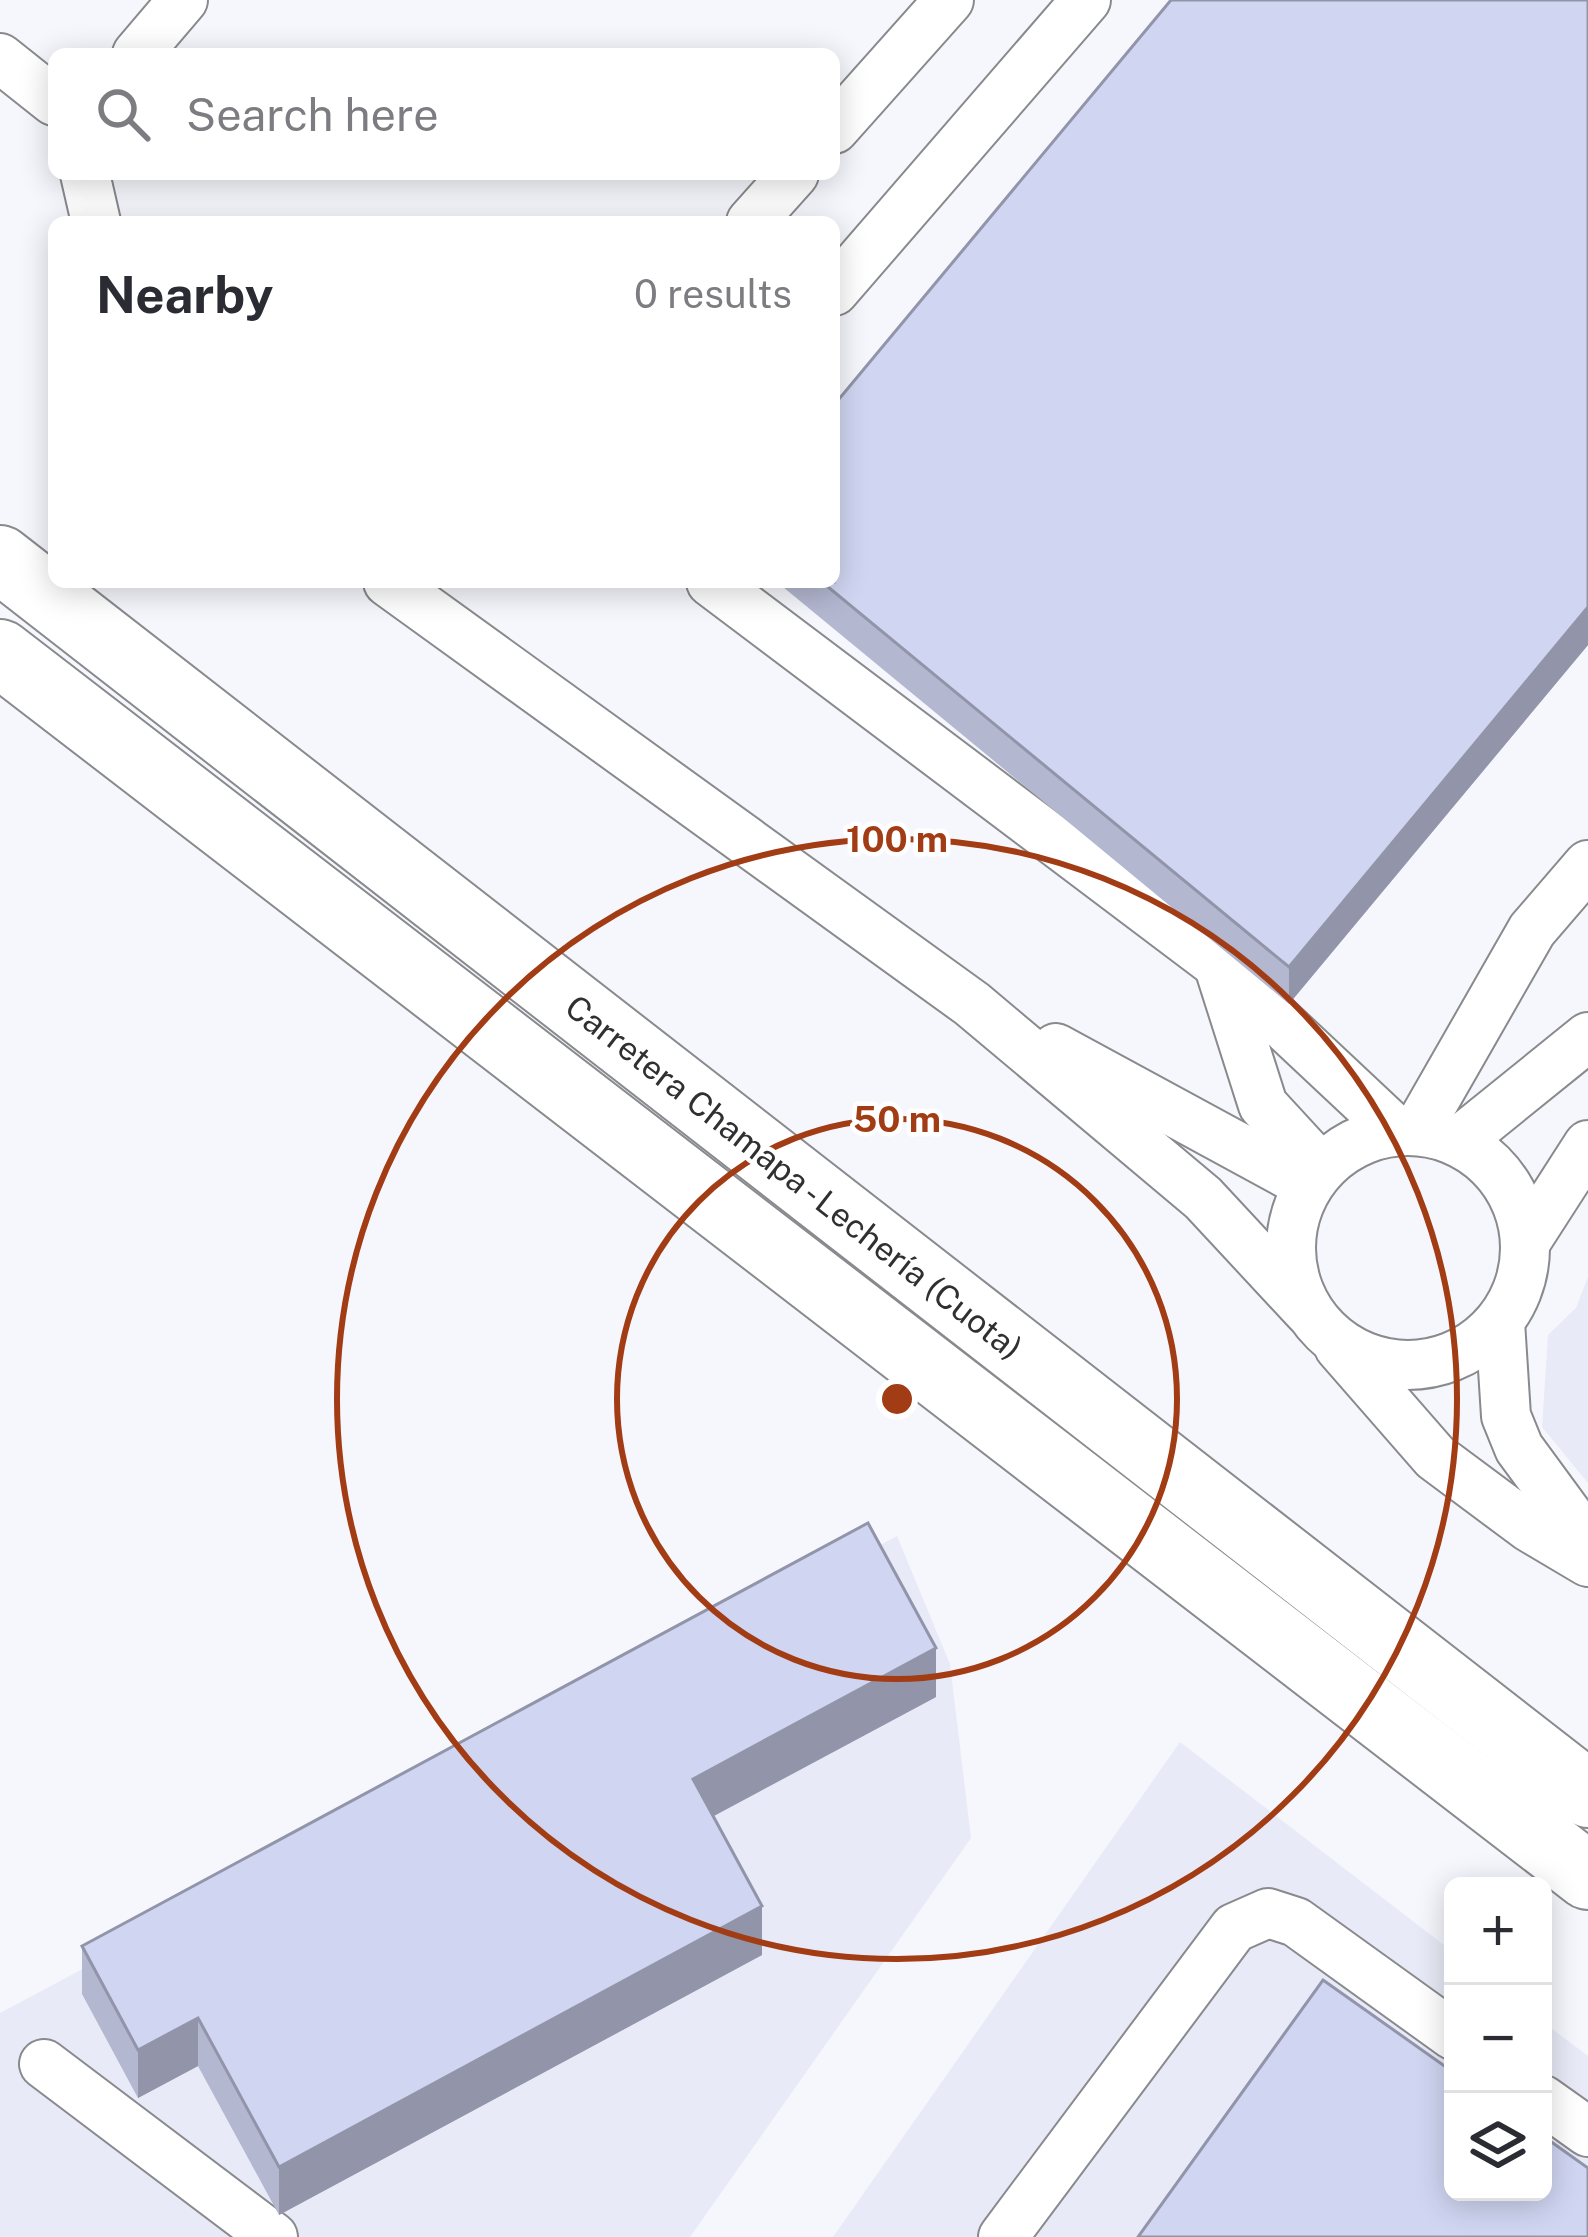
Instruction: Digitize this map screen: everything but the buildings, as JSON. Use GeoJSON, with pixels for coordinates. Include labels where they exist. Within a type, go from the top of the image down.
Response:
{"type":"FeatureCollection","features":[{"type":"Feature","properties":{"kind":"highway","name":"Carretera Chamapa - Lechería (Cuota)"},"geometry":{"type":"LineString","coordinates":[[0,559],[1588,1794]]}},
{"type":"Feature","properties":{"kind":"highway","name":"Carretera Chamapa - Lechería (Cuota)"},"geometry":{"type":"LineString","coordinates":[[0,653],[1588,1876]]}},
{"type":"Feature","properties":{"kind":"street"},"geometry":{"type":"LineString","coordinates":[[142,48],[182,0]]}},
{"type":"Feature","properties":{"kind":"street"},"geometry":{"type":"LineString","coordinates":[[840,122],[949,0]]}},
{"type":"Feature","properties":{"kind":"street"},"geometry":{"type":"LineString","coordinates":[[840,284],[1086,0]]}},
{"type":"Feature","properties":{"kind":"street"},"geometry":{"type":"LineString","coordinates":[[0,58],[48,96]]}},
{"type":"Feature","properties":{"kind":"street"},"geometry":{"type":"LineString","coordinates":[[87,180],[95,216]]}},
{"type":"Feature","properties":{"kind":"street"},"geometry":{"type":"LineString","coordinates":[[756,216],[789,180]]}},
{"type":"Feature","properties":{"kind":"street"},"geometry":{"type":"LineString","coordinates":[[396,588],[972,1004],[1203,1198],[1435,1457],[1528,1527],[1588,1562]]}},
{"type":"Feature","properties":{"kind":"street"},"geometry":{"type":"LineString","coordinates":[[720,588],[1219,965],[1424,1135],[1506,1183],[1520,1211],[1526,1243]]}},
{"type":"Feature","properties":{"kind":"street"},"geometry":{"type":"LineString","coordinates":[[1424,1135],[1532,930],[1588,865]]}},
{"type":"Feature","properties":{"kind":"street"},"geometry":{"type":"LineString","coordinates":[[1219,965],[1263,1105],[1314,1176]]}},
{"type":"Feature","properties":{"kind":"street"},"geometry":{"type":"LineString","coordinates":[[972,1004],[1314,1176]]}},
{"type":"Feature","properties":{"kind":"street"},"geometry":{"type":"LineString","coordinates":[[1588,1037],[1424,1135],[1346,1148],[1314,1176],[1294,1215],[1290,1248],[1294,1282],[1320,1325],[1364,1358],[1401,1365],[1438,1362],[1472,1346],[1500,1322],[1515,1298],[1526,1243],[1588,1145]]}},
{"type":"Feature","properties":{"kind":"street"},"geometry":{"type":"LineString","coordinates":[[1500,1322],[1506,1416],[1519,1448],[1588,1542]]}},
{"type":"Feature","properties":{"kind":"street"},"geometry":{"type":"LineString","coordinates":[[1003,2237],[1234,1928],[1268,1913],[1297,1922],[1444,2028]]}},
{"type":"Feature","properties":{"kind":"street"},"geometry":{"type":"LineString","coordinates":[[44,2064],[273,2237]]}},
{"type":"Feature","properties":{"kind":"street"},"geometry":{"type":"LineString","coordinates":[[1552,2106],[1588,2132]]}},
{"type":"Feature","properties":{"kind":"shaded area"},"geometry":{"type":"Polygon","coordinates":[[[1588,1277],[1588,1483],[1542,1427],[1548,1335],[1576,1308],[1588,1277]]]}},
{"type":"Feature","properties":{"kind":"shaded area"},"geometry":{"type":"Polygon","coordinates":[[[897,1536],[950,1664],[971,1838],[690,2237],[0,2237],[0,2013],[897,1536]]]}},
{"type":"Feature","properties":{"kind":"shaded area"},"geometry":{"type":"Polygon","coordinates":[[[1180,1742],[1444,1945],[1444,2201],[1552,2201],[1552,2029],[1588,2056],[1588,2237],[833,2237],[1180,1742]]]}}]}
